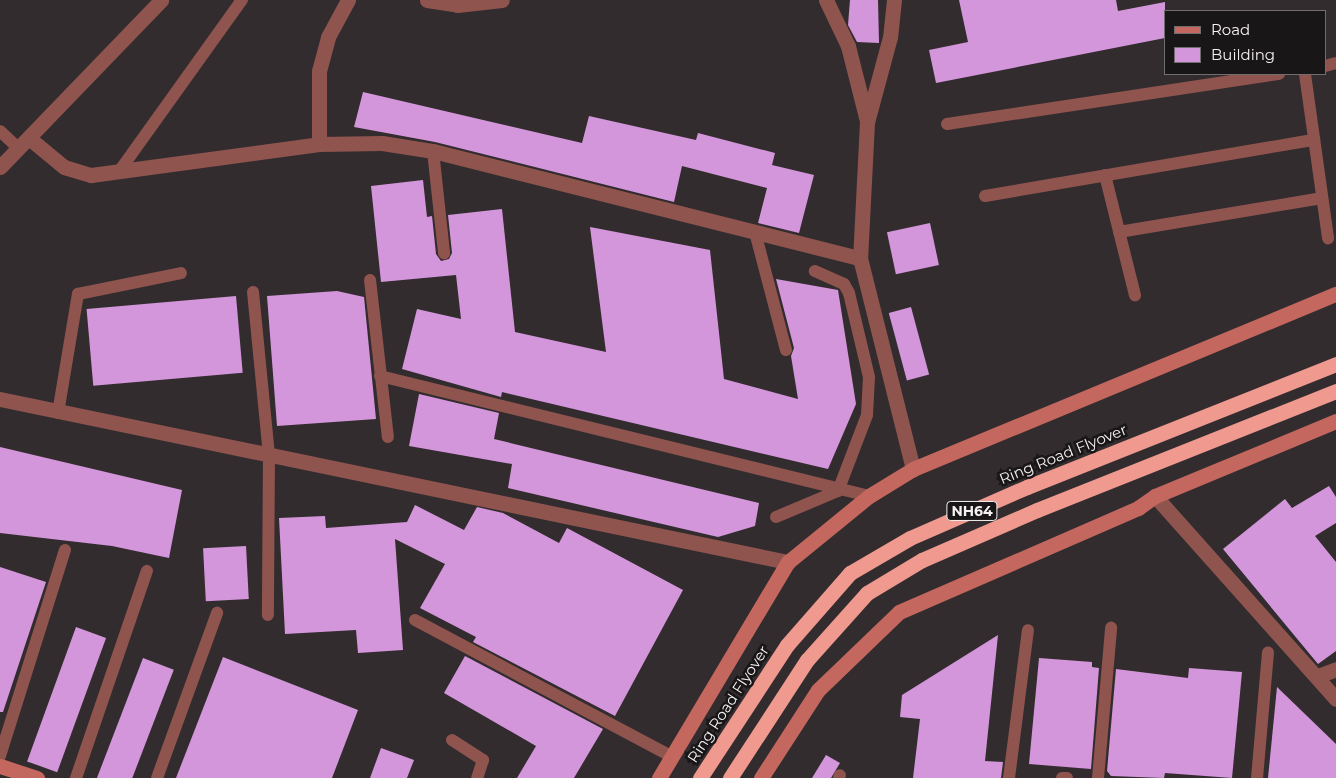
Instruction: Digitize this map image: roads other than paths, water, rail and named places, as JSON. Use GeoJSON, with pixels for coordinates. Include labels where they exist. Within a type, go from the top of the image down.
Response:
{"type":"FeatureCollection","features":[{"type":"Feature","properties":{"kind":"highway","name":"Ring Road Flyover"},"geometry":{"type":"LineString","coordinates":[[700,778],[787,646],[850,573],[910,538],[1027,487],[1336,364]]}},
{"type":"Feature","properties":{"kind":"highway","name":"NH64"},"geometry":{"type":"LineString","coordinates":[[730,778],[807,660],[867,592],[922,560],[1037,510],[1336,391]]}},
{"type":"Feature","properties":{"kind":"street"},"geometry":{"type":"LineString","coordinates":[[0,168],[161,0]]}},
{"type":"Feature","properties":{"kind":"street"},"geometry":{"type":"LineString","coordinates":[[320,144],[319,71],[328,37],[348,0]]}},
{"type":"Feature","properties":{"kind":"street"},"geometry":{"type":"LineString","coordinates":[[427,0],[457,4],[502,0]]}},
{"type":"Feature","properties":{"kind":"street"},"geometry":{"type":"LineString","coordinates":[[826,0],[848,46],[867,122]]}},
{"type":"Feature","properties":{"kind":"street"},"geometry":{"type":"LineString","coordinates":[[897,1],[890,37],[867,122],[860,258],[913,469]]}},
{"type":"Feature","properties":{"kind":"street"},"geometry":{"type":"LineString","coordinates":[[24,143],[64,167],[91,176],[320,144],[382,143],[433,152],[860,258]]}},
{"type":"Feature","properties":{"kind":"street"},"geometry":{"type":"LineString","coordinates":[[659,778],[788,562],[869,496],[913,469],[1336,294]]}},
{"type":"Feature","properties":{"kind":"street"},"geometry":{"type":"LineString","coordinates":[[0,399],[58,413],[268,454],[788,562]]}},
{"type":"Feature","properties":{"kind":"street"},"geometry":{"type":"LineString","coordinates":[[761,778],[818,690],[899,612],[1138,508],[1155,496],[1336,421]]}},
{"type":"Feature","properties":{"kind":"street"},"geometry":{"type":"LineString","coordinates":[[1155,496],[1318,676],[1336,699]]}},
{"type":"Feature","properties":{"kind":"street"},"geometry":{"type":"LineString","coordinates":[[1318,676],[1336,669]]}},
{"type":"Feature","properties":{"kind":"street"},"geometry":{"type":"LineString","coordinates":[[0,766],[37,778]]}},
{"type":"Feature","properties":{"kind":"lane"},"geometry":{"type":"LineString","coordinates":[[118,173],[242,0]]}},
{"type":"Feature","properties":{"kind":"lane"},"geometry":{"type":"LineString","coordinates":[[947,124],[1272,75]]}},
{"type":"Feature","properties":{"kind":"lane"},"geometry":{"type":"LineString","coordinates":[[1305,75],[1328,238]]}},
{"type":"Feature","properties":{"kind":"lane"},"geometry":{"type":"LineString","coordinates":[[0,130],[24,143]]}},
{"type":"Feature","properties":{"kind":"lane"},"geometry":{"type":"LineString","coordinates":[[985,196],[1314,140]]}},
{"type":"Feature","properties":{"kind":"lane"},"geometry":{"type":"LineString","coordinates":[[433,152],[444,253]]}},
{"type":"Feature","properties":{"kind":"lane"},"geometry":{"type":"LineString","coordinates":[[1105,175],[1135,294]]}},
{"type":"Feature","properties":{"kind":"lane"},"geometry":{"type":"LineString","coordinates":[[1119,232],[1322,198]]}},
{"type":"Feature","properties":{"kind":"lane"},"geometry":{"type":"LineString","coordinates":[[755,232],[786,350]]}},
{"type":"Feature","properties":{"kind":"lane"},"geometry":{"type":"LineString","coordinates":[[776,517],[838,490],[867,415],[869,377],[849,293],[844,284],[815,270]]}},
{"type":"Feature","properties":{"kind":"lane"},"geometry":{"type":"LineString","coordinates":[[58,413],[78,294],[181,273]]}},
{"type":"Feature","properties":{"kind":"lane"},"geometry":{"type":"LineString","coordinates":[[370,280],[388,437]]}},
{"type":"Feature","properties":{"kind":"lane"},"geometry":{"type":"LineString","coordinates":[[253,292],[268,454],[268,615]]}},
{"type":"Feature","properties":{"kind":"lane"},"geometry":{"type":"LineString","coordinates":[[380,376],[838,490],[869,496]]}},
{"type":"Feature","properties":{"kind":"lane"},"geometry":{"type":"LineString","coordinates":[[0,756],[66,550]]}},
{"type":"Feature","properties":{"kind":"lane"},"geometry":{"type":"LineString","coordinates":[[76,778],[147,571]]}},
{"type":"Feature","properties":{"kind":"lane"},"geometry":{"type":"LineString","coordinates":[[156,778],[217,613]]}},
{"type":"Feature","properties":{"kind":"lane"},"geometry":{"type":"LineString","coordinates":[[416,620],[672,756]]}},
{"type":"Feature","properties":{"kind":"lane"},"geometry":{"type":"LineString","coordinates":[[1098,778],[1111,628]]}},
{"type":"Feature","properties":{"kind":"lane"},"geometry":{"type":"LineString","coordinates":[[1009,778],[1028,630]]}},
{"type":"Feature","properties":{"kind":"lane"},"geometry":{"type":"LineString","coordinates":[[1257,778],[1268,652]]}},
{"type":"Feature","properties":{"kind":"lane"},"geometry":{"type":"LineString","coordinates":[[452,740],[483,760],[478,778]]}},
{"type":"Feature","properties":{"kind":"lane"},"geometry":{"type":"LineString","coordinates":[[1062,778],[1068,778]]}}]}
